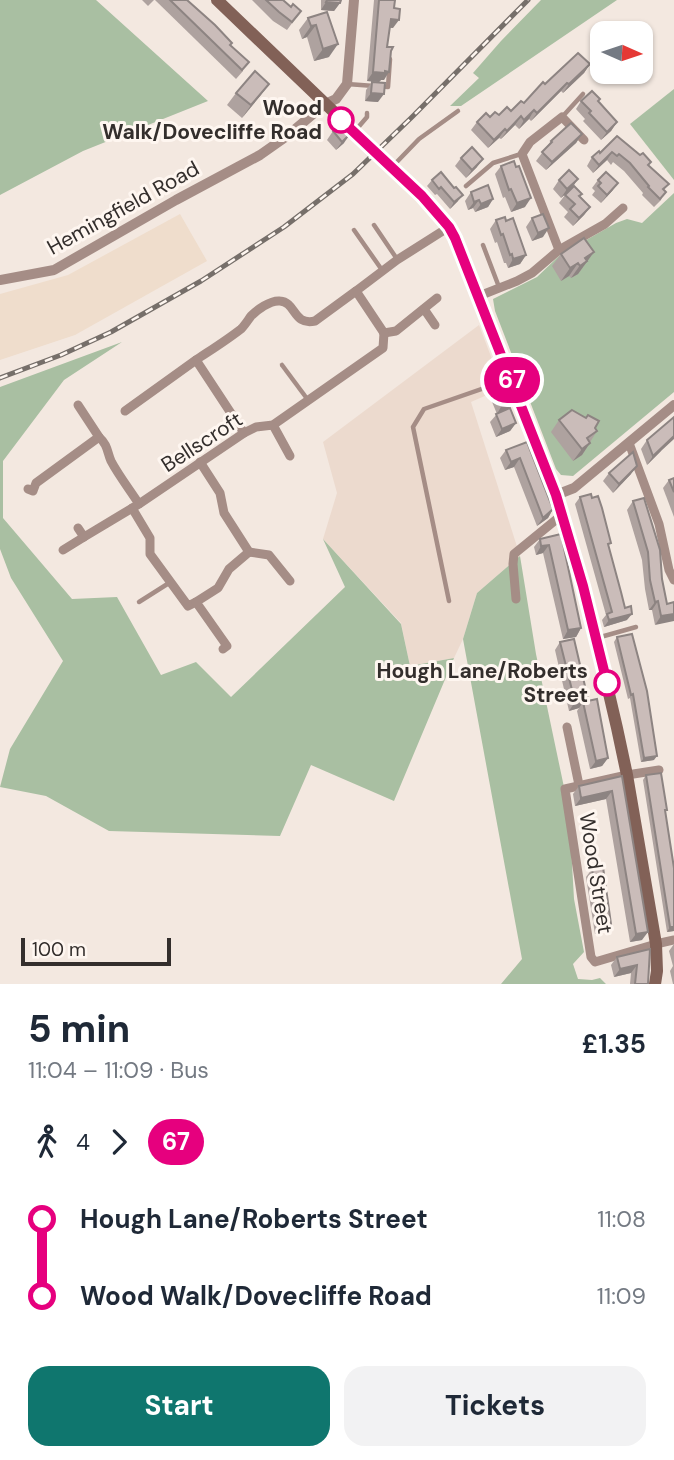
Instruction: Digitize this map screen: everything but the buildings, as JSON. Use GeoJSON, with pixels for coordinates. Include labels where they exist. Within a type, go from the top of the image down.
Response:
{"type":"FeatureCollection","features":[{"type":"Feature","properties":{"kind":"main road"},"geometry":{"type":"LineString","coordinates":[[217,0],[422,196],[455,238],[563,514],[596,638],[627,775],[656,944],[655,984]]}},
{"type":"Feature","properties":{"kind":"street"},"geometry":{"type":"LineString","coordinates":[[346,84],[354,0]]}},
{"type":"Feature","properties":{"kind":"street","name":"Hemingfield Road"},"geometry":{"type":"LineString","coordinates":[[0,280],[54,270],[260,155],[335,99],[346,84]]}},
{"type":"Feature","properties":{"kind":"street"},"geometry":{"type":"LineString","coordinates":[[559,250],[522,154],[530,142],[562,117],[584,139]]}},
{"type":"Feature","properties":{"kind":"street"},"geometry":{"type":"LineString","coordinates":[[479,296],[532,273],[559,250],[605,224],[622,208]]}},
{"type":"Feature","properties":{"kind":"street"},"geometry":{"type":"LineString","coordinates":[[125,411],[275,301],[287,303],[299,319],[315,321],[397,260],[449,227]]}},
{"type":"Feature","properties":{"kind":"street"},"geometry":{"type":"LineString","coordinates":[[356,291],[384,333],[396,331],[437,298]]}},
{"type":"Feature","properties":{"kind":"street"},"geometry":{"type":"LineString","coordinates":[[424,309],[435,325]]}},
{"type":"Feature","properties":{"kind":"street","name":"Bellscroft"},"geometry":{"type":"LineString","coordinates":[[64,550],[136,506],[244,433],[256,427],[273,425],[383,348],[384,333]]}},
{"type":"Feature","properties":{"kind":"street"},"geometry":{"type":"LineString","coordinates":[[196,360],[244,433]]}},
{"type":"Feature","properties":{"kind":"street"},"geometry":{"type":"LineString","coordinates":[[78,405],[106,443],[109,457],[150,538],[150,554],[188,606],[218,588],[229,569],[249,552]]}},
{"type":"Feature","properties":{"kind":"street"},"geometry":{"type":"LineString","coordinates":[[556,495],[574,488],[674,405]]}},
{"type":"Feature","properties":{"kind":"street"},"geometry":{"type":"LineString","coordinates":[[273,425],[290,456]]}},
{"type":"Feature","properties":{"kind":"street"},"geometry":{"type":"LineString","coordinates":[[28,489],[33,491],[36,483],[99,437]]}},
{"type":"Feature","properties":{"kind":"street"},"geometry":{"type":"LineString","coordinates":[[629,443],[659,524],[669,570],[674,580]]}},
{"type":"Feature","properties":{"kind":"street"},"geometry":{"type":"LineString","coordinates":[[200,463],[220,493],[224,513],[249,552],[269,555],[290,581]]}},
{"type":"Feature","properties":{"kind":"street"},"geometry":{"type":"LineString","coordinates":[[516,599],[512,559],[514,554],[563,514]]}},
{"type":"Feature","properties":{"kind":"street"},"geometry":{"type":"LineString","coordinates":[[78,528],[84,537]]}},
{"type":"Feature","properties":{"kind":"street"},"geometry":{"type":"LineString","coordinates":[[196,602],[227,646],[223,649]]}},
{"type":"Feature","properties":{"kind":"street"},"geometry":{"type":"LineString","coordinates":[[567,727],[579,785]]}},
{"type":"Feature","properties":{"kind":"street","name":"Wood Street"},"geometry":{"type":"LineString","coordinates":[[656,944],[593,961],[565,789],[659,770]]}},
{"type":"Feature","properties":{"kind":"street"},"geometry":{"type":"LineString","coordinates":[[656,944],[674,940]]}},
{"type":"Feature","properties":{"kind":"lane"},"geometry":{"type":"LineString","coordinates":[[346,84],[388,87],[390,59]]}},
{"type":"Feature","properties":{"kind":"lane"},"geometry":{"type":"LineString","coordinates":[[562,117],[583,94]]}},
{"type":"Feature","properties":{"kind":"lane"},"geometry":{"type":"LineString","coordinates":[[389,165],[458,111]]}},
{"type":"Feature","properties":{"kind":"lane"},"geometry":{"type":"LineString","coordinates":[[356,133],[367,113]]}},
{"type":"Feature","properties":{"kind":"lane"},"geometry":{"type":"LineString","coordinates":[[466,186],[493,163],[522,154]]}},
{"type":"Feature","properties":{"kind":"lane"},"geometry":{"type":"LineString","coordinates":[[374,225],[397,260]]}},
{"type":"Feature","properties":{"kind":"lane"},"geometry":{"type":"LineString","coordinates":[[354,230],[383,271]]}},
{"type":"Feature","properties":{"kind":"lane"},"geometry":{"type":"LineString","coordinates":[[482,245],[500,288]]}},
{"type":"Feature","properties":{"kind":"lane"},"geometry":{"type":"LineString","coordinates":[[282,365],[308,401]]}},
{"type":"Feature","properties":{"kind":"lane"},"geometry":{"type":"LineString","coordinates":[[449,601],[413,427],[424,409],[511,379]]}},
{"type":"Feature","properties":{"kind":"lane"},"geometry":{"type":"LineString","coordinates":[[139,602],[170,583]]}},
{"type":"Feature","properties":{"kind":"lane"},"geometry":{"type":"LineString","coordinates":[[596,638],[636,627]]}},
{"type":"Feature","properties":{"kind":"shaded area"},"geometry":{"type":"Polygon","coordinates":[[[180,214],[207,261],[75,335],[0,360],[0,294],[68,275],[180,214]]]}},
{"type":"Feature","properties":{"kind":"shaded area"},"geometry":{"type":"Polygon","coordinates":[[[479,325],[503,388],[471,402],[520,556],[477,593],[463,639],[454,658],[410,666],[401,623],[323,539],[337,493],[323,442],[479,325]]]}},
{"type":"Feature","properties":{"kind":"green space"},"geometry":{"type":"Polygon","coordinates":[[[0,0],[96,0],[208,101],[83,151],[0,195],[0,0]]]}},
{"type":"Feature","properties":{"kind":"green space"},"geometry":{"type":"Polygon","coordinates":[[[541,0],[617,0],[461,106],[450,106],[479,78],[473,73],[541,0]]]}},
{"type":"Feature","properties":{"kind":"green space"},"geometry":{"type":"Polygon","coordinates":[[[674,89],[674,180],[630,124],[674,89]]]}},
{"type":"Feature","properties":{"kind":"green space"},"geometry":{"type":"Polygon","coordinates":[[[674,193],[674,392],[573,476],[561,475],[556,469],[495,311],[493,299],[537,277],[560,255],[616,223],[627,219],[642,223],[674,193]]]}},
{"type":"Feature","properties":{"kind":"green space"},"geometry":{"type":"Polygon","coordinates":[[[122,342],[64,380],[3,461],[3,518],[72,599],[117,597],[161,675],[196,662],[231,697],[345,587],[323,539],[401,624],[410,666],[454,658],[394,801],[311,765],[280,836],[109,831],[46,796],[0,787],[10,749],[63,661],[11,578],[0,549],[0,387],[122,342]]]}},
{"type":"Feature","properties":{"kind":"green space"},"geometry":{"type":"Polygon","coordinates":[[[520,556],[536,654],[569,811],[574,899],[584,952],[573,964],[578,979],[600,978],[606,984],[501,984],[522,959],[463,639],[477,593],[520,556]]]}},
{"type":"Feature","properties":{"kind":"railway"},"geometry":{"type":"LineString","coordinates":[[0,378],[61,355],[111,332],[201,281],[284,227],[353,174],[528,0]]}},
{"type":"Feature","properties":{"kind":"bus line","name":"67"},"geometry":{"type":"LineString","coordinates":[[341,120],[422,196],[455,238],[563,514],[607,683]]}},
{"type":"Feature","properties":{"kind":"place","name":"Wood Walk/Dovecliffe Road"},"geometry":{"type":"Point","coordinates":[341,120]}},
{"type":"Feature","properties":{"kind":"place","name":"Hough Lane/Roberts Street"},"geometry":{"type":"Point","coordinates":[607,683]}}]}
